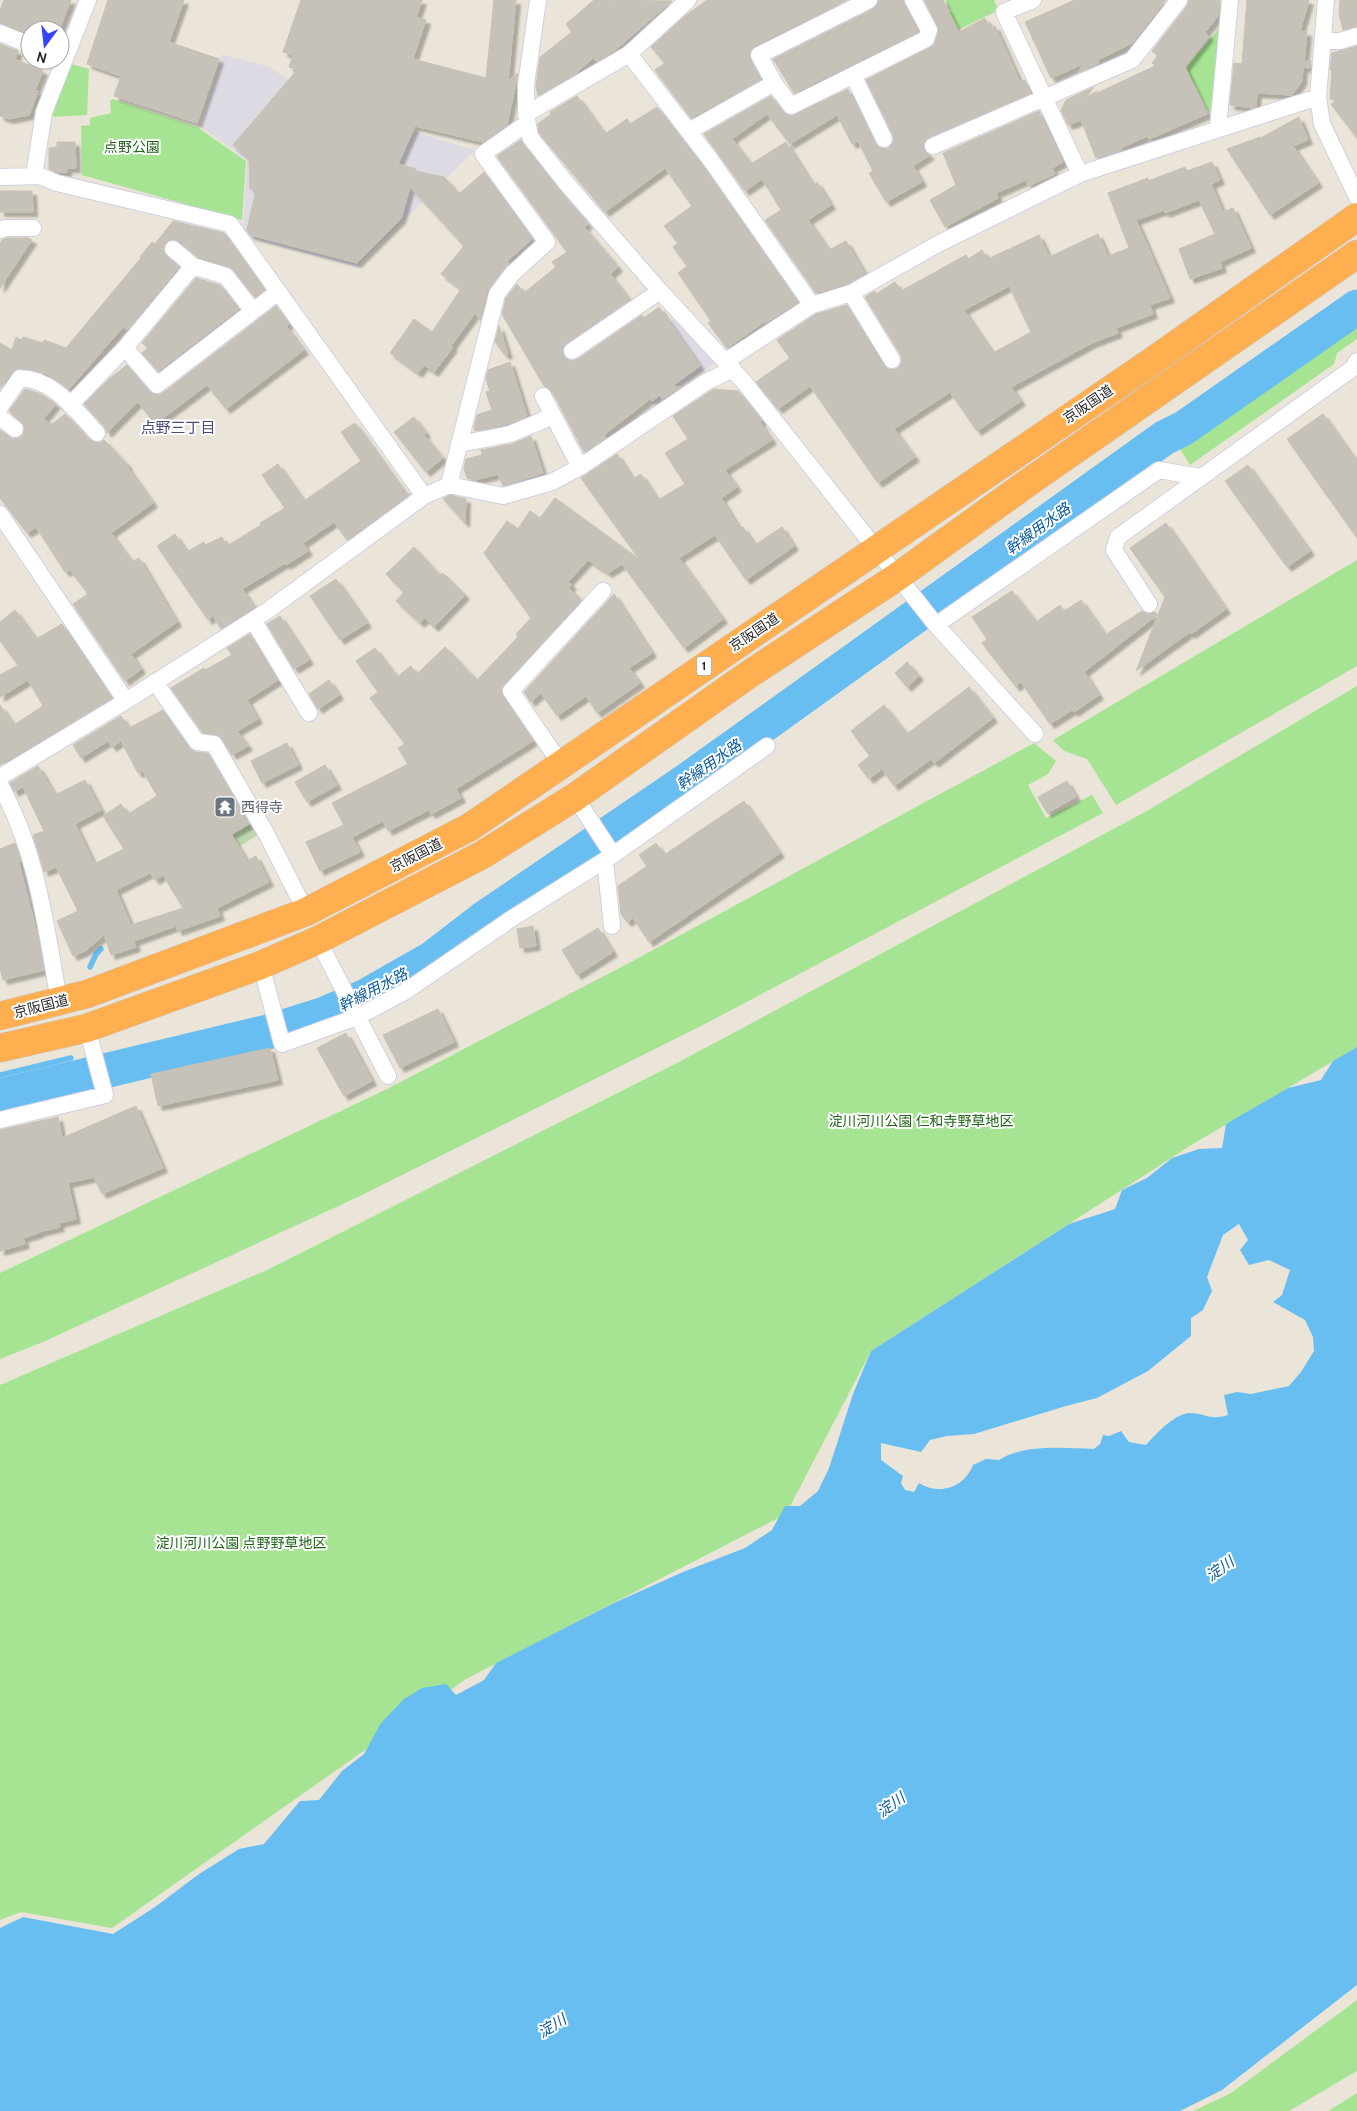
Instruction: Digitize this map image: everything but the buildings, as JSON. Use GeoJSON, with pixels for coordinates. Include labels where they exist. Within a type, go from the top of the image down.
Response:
{"type":"FeatureCollection","features":[{"type":"Feature","properties":{"kind":"highway","name":"京阪国道"},"geometry":{"type":"LineString","coordinates":[[0,1016],[87,994],[306,912],[470,827],[1157,358],[1357,217]]}},
{"type":"Feature","properties":{"kind":"highway","name":"1"},"geometry":{"type":"LineString","coordinates":[[0,1048],[90,1040],[318,940],[482,855],[582,807],[748,675],[897,577],[1026,484],[1357,254]]}},
{"type":"Feature","properties":{"kind":"street"},"geometry":{"type":"LineString","coordinates":[[70,40],[88,0]]}},
{"type":"Feature","properties":{"kind":"street"},"geometry":{"type":"LineString","coordinates":[[538,0],[526,85],[526,119],[530,137],[567,184],[660,291],[729,365],[934,623],[1035,734]]}},
{"type":"Feature","properties":{"kind":"street"},"geometry":{"type":"LineString","coordinates":[[449,484],[497,294],[512,274],[547,242],[483,154],[526,119],[630,54],[688,0]]}},
{"type":"Feature","properties":{"kind":"street"},"geometry":{"type":"LineString","coordinates":[[869,0],[759,56],[774,84],[791,106],[926,39],[929,30],[913,0]]}},
{"type":"Feature","properties":{"kind":"street"},"geometry":{"type":"LineString","coordinates":[[1033,0],[1004,12],[1080,174]]}},
{"type":"Feature","properties":{"kind":"street"},"geometry":{"type":"LineString","coordinates":[[933,146],[1132,60],[1179,0]]}},
{"type":"Feature","properties":{"kind":"street"},"geometry":{"type":"LineString","coordinates":[[1218,128],[1230,0]]}},
{"type":"Feature","properties":{"kind":"street"},"geometry":{"type":"LineString","coordinates":[[1326,0],[1318,97],[1322,124],[1357,197]]}},
{"type":"Feature","properties":{"kind":"street"},"geometry":{"type":"LineString","coordinates":[[0,33],[20,41]]}},
{"type":"Feature","properties":{"kind":"street"},"geometry":{"type":"LineString","coordinates":[[1323,41],[1340,41],[1357,36]]}},
{"type":"Feature","properties":{"kind":"street"},"geometry":{"type":"LineString","coordinates":[[630,54],[689,132],[812,304]]}},
{"type":"Feature","properties":{"kind":"street"},"geometry":{"type":"LineString","coordinates":[[34,176],[44,112],[58,70]]}},
{"type":"Feature","properties":{"kind":"street"},"geometry":{"type":"LineString","coordinates":[[853,75],[884,139]]}},
{"type":"Feature","properties":{"kind":"street"},"geometry":{"type":"LineString","coordinates":[[689,132],[774,84]]}},
{"type":"Feature","properties":{"kind":"street"},"geometry":{"type":"LineString","coordinates":[[0,777],[126,701],[253,620],[424,496],[449,484],[503,496],[552,482],[580,467],[706,382],[812,304],[851,293],[938,244],[1080,174],[1318,97]]}},
{"type":"Feature","properties":{"kind":"street"},"geometry":{"type":"LineString","coordinates":[[0,177],[34,176],[230,224],[424,496]]}},
{"type":"Feature","properties":{"kind":"street"},"geometry":{"type":"LineString","coordinates":[[0,230],[5,228],[33,228]]}},
{"type":"Feature","properties":{"kind":"street"},"geometry":{"type":"LineString","coordinates":[[173,249],[193,266],[226,276],[253,311]]}},
{"type":"Feature","properties":{"kind":"street"},"geometry":{"type":"LineString","coordinates":[[70,405],[125,348],[193,266]]}},
{"type":"Feature","properties":{"kind":"street"},"geometry":{"type":"LineString","coordinates":[[572,350],[660,291]]}},
{"type":"Feature","properties":{"kind":"street"},"geometry":{"type":"LineString","coordinates":[[125,348],[157,385],[278,292]]}},
{"type":"Feature","properties":{"kind":"street"},"geometry":{"type":"LineString","coordinates":[[851,293],[892,360]]}},
{"type":"Feature","properties":{"kind":"street"},"geometry":{"type":"LineString","coordinates":[[1149,604],[1114,550],[1118,537],[1353,368],[1357,361]]}},
{"type":"Feature","properties":{"kind":"street"},"geometry":{"type":"LineString","coordinates":[[0,407],[20,378],[33,378],[54,389],[97,433]]}},
{"type":"Feature","properties":{"kind":"street"},"geometry":{"type":"LineString","coordinates":[[543,396],[580,467]]}},
{"type":"Feature","properties":{"kind":"street"},"geometry":{"type":"LineString","coordinates":[[460,444],[510,434],[553,416]]}},
{"type":"Feature","properties":{"kind":"street"},"geometry":{"type":"LineString","coordinates":[[0,417],[15,429]]}},
{"type":"Feature","properties":{"kind":"street"},"geometry":{"type":"LineString","coordinates":[[934,623],[1159,470],[1200,477]]}},
{"type":"Feature","properties":{"kind":"street"},"geometry":{"type":"LineString","coordinates":[[0,514],[126,701]]}},
{"type":"Feature","properties":{"kind":"street"},"geometry":{"type":"LineString","coordinates":[[561,764],[511,691],[603,591]]}},
{"type":"Feature","properties":{"kind":"street"},"geometry":{"type":"LineString","coordinates":[[253,620],[309,713]]}},
{"type":"Feature","properties":{"kind":"street"},"geometry":{"type":"LineString","coordinates":[[155,682],[197,742],[214,744],[267,835],[306,912]]}},
{"type":"Feature","properties":{"kind":"street"},"geometry":{"type":"LineString","coordinates":[[261,965],[282,1044],[357,1017],[406,991],[511,919],[609,857],[767,746]]}},
{"type":"Feature","properties":{"kind":"street"},"geometry":{"type":"LineString","coordinates":[[0,785],[9,800],[40,890],[59,1001]]}},
{"type":"Feature","properties":{"kind":"street"},"geometry":{"type":"LineString","coordinates":[[582,807],[609,857],[612,926]]}},
{"type":"Feature","properties":{"kind":"street"},"geometry":{"type":"LineString","coordinates":[[318,940],[388,1076]]}},
{"type":"Feature","properties":{"kind":"street"},"geometry":{"type":"LineString","coordinates":[[0,1120],[105,1096],[90,1040]]}},
{"type":"Feature","properties":{"kind":"shaded area"},"geometry":{"type":"Polygon","coordinates":[[[222,54],[270,67],[337,115],[404,129],[475,150],[357,267],[253,239],[243,230],[247,160],[201,127],[222,54]]]}},
{"type":"Feature","properties":{"kind":"shaded area"},"geometry":{"type":"Polygon","coordinates":[[[677,318],[717,361],[653,405],[618,358],[677,318]]]}},
{"type":"Feature","properties":{"kind":"green space"},"geometry":{"type":"Polygon","coordinates":[[[945,0],[996,0],[994,1],[999,10],[940,39],[930,22],[951,12],[945,0]]]}},
{"type":"Feature","properties":{"kind":"green space"},"geometry":{"type":"Polygon","coordinates":[[[1221,26],[1209,113],[1194,83],[1163,95],[1221,26]]]}},
{"type":"Feature","properties":{"kind":"green space"},"geometry":{"type":"Polygon","coordinates":[[[71,64],[89,69],[87,115],[52,117],[70,70],[71,64]]]}},
{"type":"Feature","properties":{"kind":"green space","name":"点野公園"},"geometry":{"type":"Polygon","coordinates":[[[113,99],[197,127],[246,161],[242,220],[82,175],[81,126],[90,125],[90,118],[111,113],[110,101],[113,99]]]}},
{"type":"Feature","properties":{"kind":"green space"},"geometry":{"type":"Polygon","coordinates":[[[1357,324],[1357,339],[1337,353],[1334,364],[1190,465],[1180,449],[1357,324]]]}},
{"type":"Feature","properties":{"kind":"green space"},"geometry":{"type":"Polygon","coordinates":[[[1357,560],[1357,666],[1116,805],[1087,759],[1064,751],[1053,740],[1357,560]]]}},
{"type":"Feature","properties":{"kind":"green space","name":"淀川河川公園 点野野草地区"},"geometry":{"type":"Polygon","coordinates":[[[1357,686],[1357,1047],[1193,1144],[871,1351],[786,1514],[466,1679],[112,1928],[21,1912],[0,1920],[0,1385],[267,1270],[679,1062],[1145,812],[1357,686]]]}},
{"type":"Feature","properties":{"kind":"green space"},"geometry":{"type":"Polygon","coordinates":[[[1034,743],[1056,761],[1048,774],[1028,785],[1046,818],[1092,795],[1103,813],[703,1025],[360,1196],[43,1342],[0,1359],[0,1273],[387,1089],[629,963],[1034,743]]]}},
{"type":"Feature","properties":{"kind":"green space"},"geometry":{"type":"Polygon","coordinates":[[[251,824],[258,835],[240,846],[233,835],[251,824]]]}},
{"type":"Feature","properties":{"kind":"green space"},"geometry":{"type":"Polygon","coordinates":[[[1357,2000],[1357,2071],[1289,2111],[1193,2111],[1231,2093],[1357,2000]]]}},
{"type":"Feature","properties":{"kind":"green space"},"geometry":{"type":"Polygon","coordinates":[[[1357,2093],[1357,2111],[1328,2111],[1357,2093]]]}},
{"type":"Feature","properties":{"kind":"water","name":"淀川"},"geometry":{"type":"Polygon","coordinates":[[[1357,1047],[1357,1985],[1222,2090],[1180,2111],[0,2111],[0,1928],[23,1917],[113,1934],[155,1907],[199,1874],[239,1849],[264,1844],[300,1801],[319,1800],[342,1771],[364,1754],[381,1723],[404,1699],[422,1688],[446,1684],[456,1695],[484,1680],[496,1663],[614,1603],[683,1572],[745,1548],[772,1530],[785,1506],[800,1506],[818,1491],[829,1468],[853,1394],[871,1351],[1069,1224],[1115,1209],[1122,1190],[1147,1178],[1172,1158],[1199,1149],[1222,1148],[1226,1124],[1288,1088],[1321,1080],[1333,1061],[1357,1047]],[[1239,1224],[1223,1235],[1207,1277],[1212,1291],[1203,1310],[1191,1318],[1191,1336],[1148,1371],[1097,1398],[974,1434],[947,1436],[930,1440],[921,1452],[881,1443],[881,1460],[903,1476],[901,1483],[905,1490],[914,1492],[919,1483],[935,1489],[943,1489],[958,1484],[969,1473],[973,1465],[986,1459],[999,1460],[1020,1451],[1032,1449],[1094,1449],[1100,1444],[1103,1435],[1109,1436],[1121,1431],[1129,1442],[1146,1445],[1166,1425],[1183,1414],[1195,1413],[1212,1417],[1228,1415],[1224,1395],[1237,1392],[1251,1394],[1289,1386],[1301,1372],[1314,1351],[1313,1337],[1305,1320],[1273,1302],[1282,1295],[1290,1270],[1269,1260],[1249,1265],[1240,1250],[1248,1240],[1239,1224]]]}},
{"type":"Feature","properties":{"kind":"waterway","name":"幹線用水路"},"geometry":{"type":"LineString","coordinates":[[0,1096],[268,1032],[322,1015],[366,996],[431,959],[483,919],[686,781],[1164,438],[1184,428],[1357,307]]}},
{"type":"Feature","properties":{"kind":"waterway"},"geometry":{"type":"LineString","coordinates":[[90,967],[96,954],[101,949]]}},
{"type":"Feature","properties":{"kind":"waterway"},"geometry":{"type":"LineString","coordinates":[[0,1075],[71,1058]]}},
{"type":"Feature","properties":{"kind":"place","name":"西得寺"},"geometry":{"type":"Point","coordinates":[225,807]}},
{"type":"Feature","properties":{"kind":"district","name":"点野三丁目"},"geometry":{"type":"Point","coordinates":[178,428]}},
{"type":"Feature","properties":{"kind":"park label","name":"淀川河川公園 仁和寺野草地区"},"geometry":{"type":"Point","coordinates":[921,1121]}}]}
